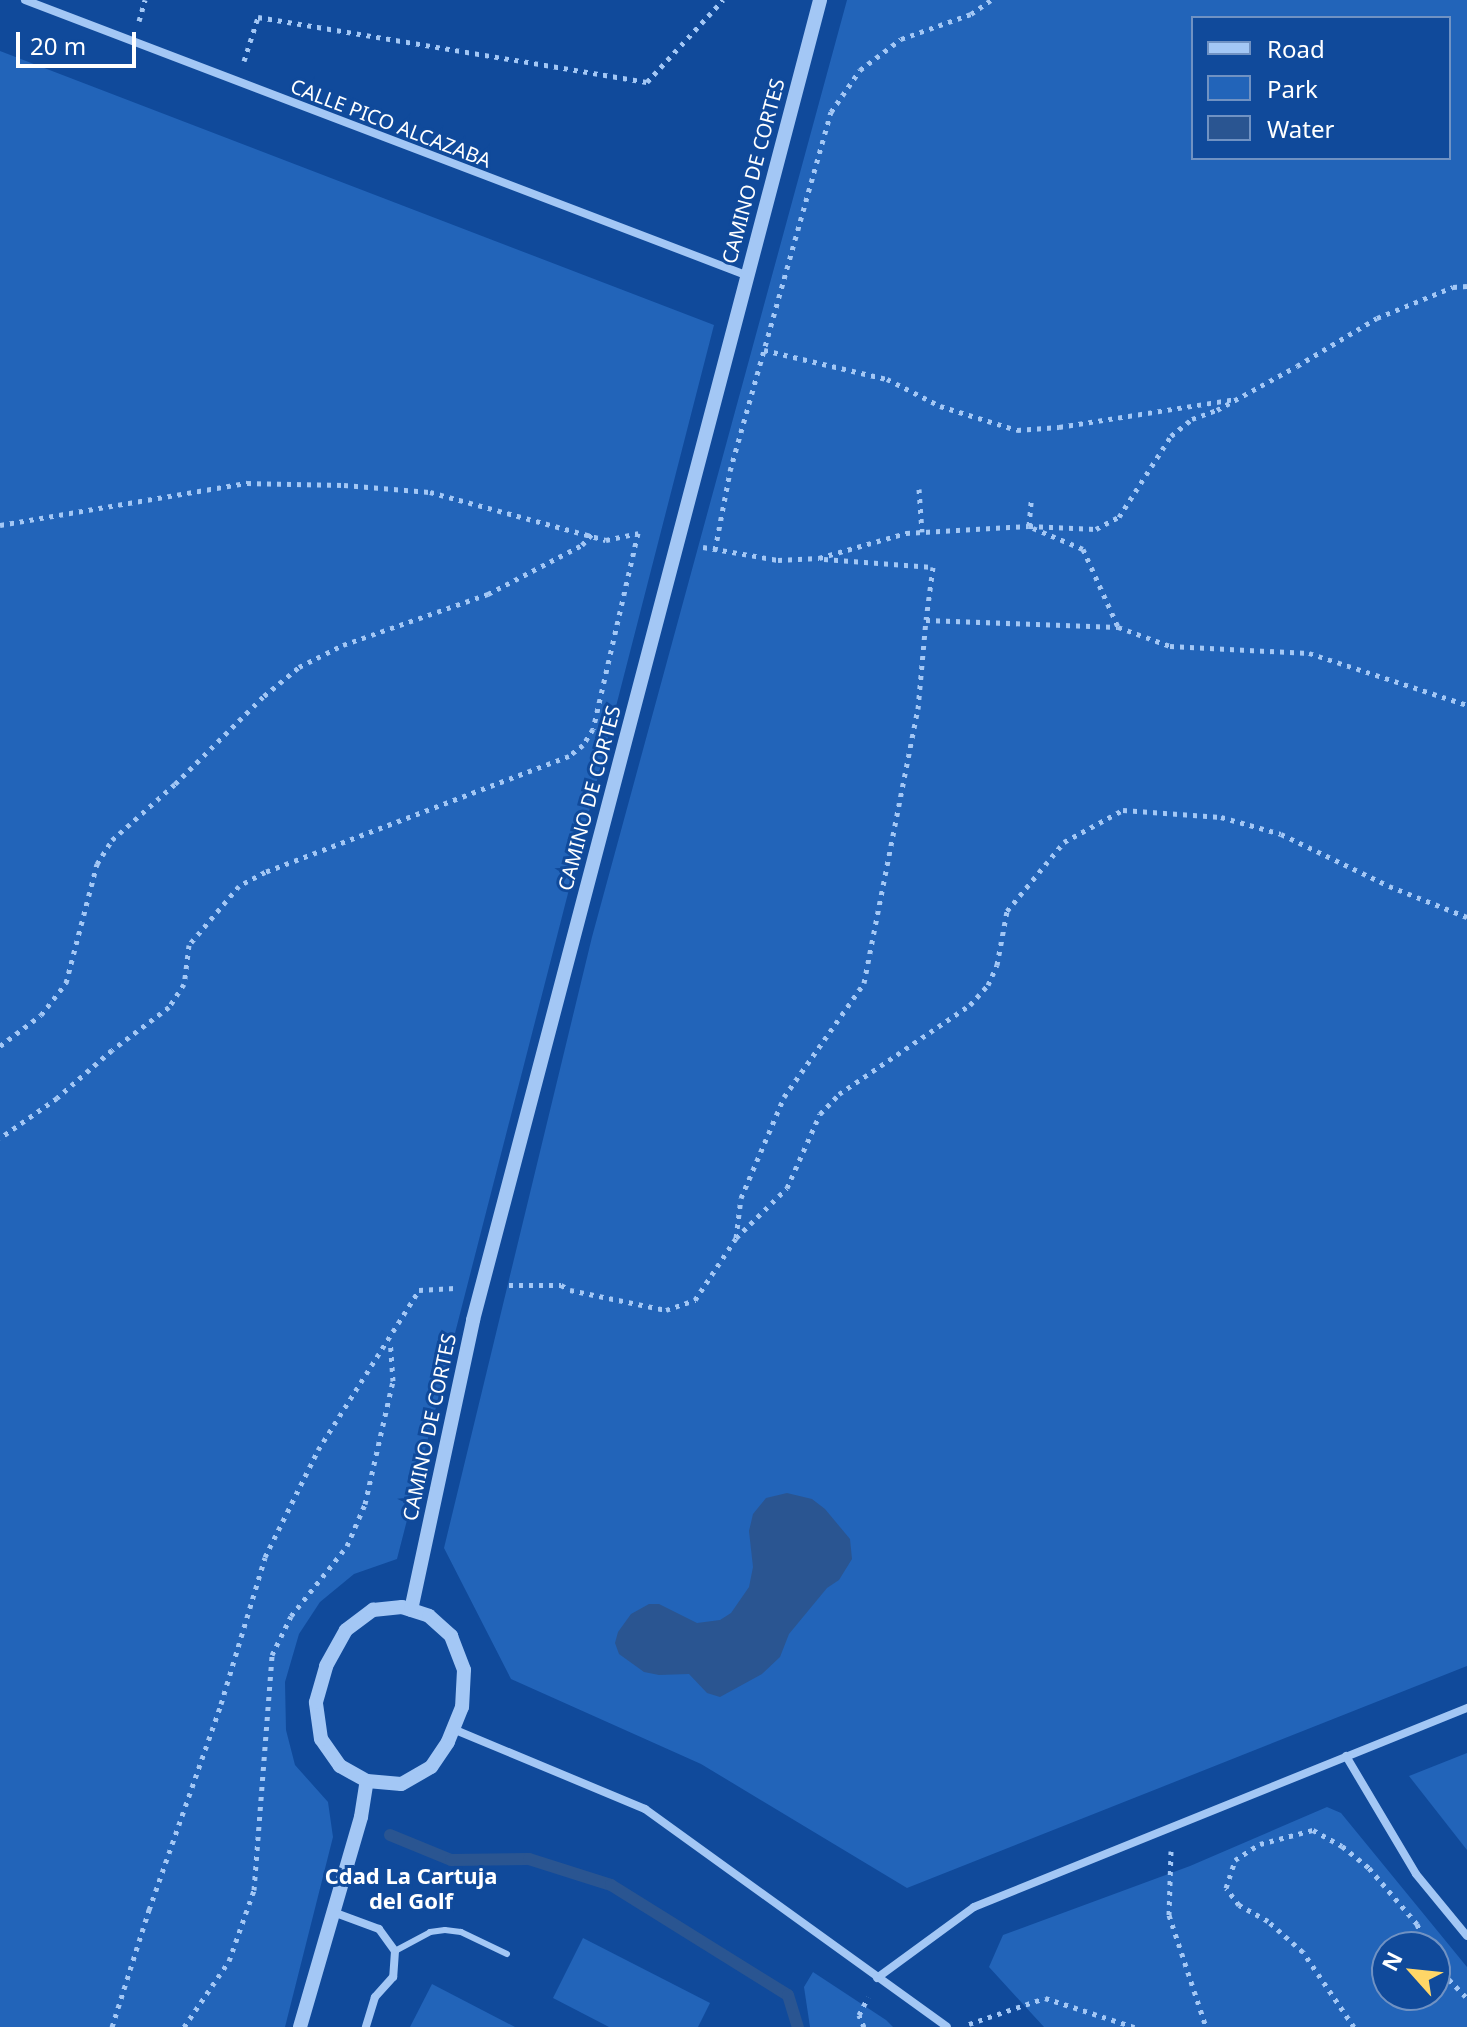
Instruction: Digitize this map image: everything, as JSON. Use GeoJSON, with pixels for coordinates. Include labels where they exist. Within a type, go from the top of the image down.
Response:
{"type":"FeatureCollection","features":[{"type":"Feature","properties":{"kind":"street","name":"CALLE PICO ALCAZABA"},"geometry":{"type":"LineString","coordinates":[[25,0],[746,275]]}},
{"type":"Feature","properties":{"kind":"street","name":"CAMINO DE CORTES"},"geometry":{"type":"LineString","coordinates":[[411,1610],[484,1286],[820,0]]}},
{"type":"Feature","properties":{"kind":"street"},"geometry":{"type":"LineString","coordinates":[[402,1607],[429,1616],[451,1636],[464,1670],[462,1707],[453,1729],[431,1767],[401,1784],[367,1781],[340,1766],[321,1739],[316,1702],[326,1666],[346,1630],[373,1610],[402,1607]]}},
{"type":"Feature","properties":{"kind":"street"},"geometry":{"type":"LineString","coordinates":[[877,1978],[974,1907],[1467,1708]]}},
{"type":"Feature","properties":{"kind":"street"},"geometry":{"type":"LineString","coordinates":[[453,1729],[645,1809],[947,2027]]}},
{"type":"Feature","properties":{"kind":"street"},"geometry":{"type":"LineString","coordinates":[[1346,1756],[1416,1874],[1467,1936]]}},
{"type":"Feature","properties":{"kind":"street"},"geometry":{"type":"LineString","coordinates":[[300,2027],[338,1914],[367,1781]]}},
{"type":"Feature","properties":{"kind":"street"},"geometry":{"type":"LineString","coordinates":[[338,1914],[379,1929],[395,1951],[393,1977],[375,1997],[366,2027]]}},
{"type":"Feature","properties":{"kind":"lane"},"geometry":{"type":"LineString","coordinates":[[395,1951],[430,1932],[445,1930],[461,1932],[507,1954]]}},
{"type":"Feature","properties":{"kind":"path"},"geometry":{"type":"LineString","coordinates":[[237,81],[258,17],[647,82],[723,0]]}},
{"type":"Feature","properties":{"kind":"path"},"geometry":{"type":"LineString","coordinates":[[715,550],[730,471],[831,112],[860,70],[901,39],[971,14],[991,0]]}},
{"type":"Feature","properties":{"kind":"path"},"geometry":{"type":"LineString","coordinates":[[819,558],[906,533],[1029,526],[1096,529],[1108,525],[1128,507],[1171,436],[1192,419],[1237,399],[1377,318],[1453,287],[1467,286]]}},
{"type":"Feature","properties":{"kind":"path"},"geometry":{"type":"LineString","coordinates":[[764,350],[887,379],[940,406],[1017,430],[1059,427],[1237,399]]}},
{"type":"Feature","properties":{"kind":"path"},"geometry":{"type":"LineString","coordinates":[[0,525],[247,483],[344,485],[430,492],[606,540],[638,533],[778,560],[819,558],[933,567],[918,709],[864,983],[784,1097],[741,1198],[736,1238]]}},
{"type":"Feature","properties":{"kind":"path"},"geometry":{"type":"LineString","coordinates":[[919,489],[922,532]]}},
{"type":"Feature","properties":{"kind":"path"},"geometry":{"type":"LineString","coordinates":[[1029,526],[1031,501]]}},
{"type":"Feature","properties":{"kind":"path"},"geometry":{"type":"LineString","coordinates":[[1029,526],[1083,549],[1118,627]]}},
{"type":"Feature","properties":{"kind":"path"},"geometry":{"type":"LineString","coordinates":[[0,1138],[57,1098],[112,1050],[169,1007],[184,984],[189,945],[239,886],[265,872],[569,756],[583,745],[593,729],[638,533]]}},
{"type":"Feature","properties":{"kind":"path"},"geometry":{"type":"LineString","coordinates":[[0,1046],[41,1015],[66,983],[97,864],[112,840],[175,784],[264,696],[299,667],[343,645],[488,594],[582,545],[592,534]]}},
{"type":"Feature","properties":{"kind":"path"},"geometry":{"type":"LineString","coordinates":[[926,620],[1118,627],[1170,646],[1309,653],[1467,705]]}},
{"type":"Feature","properties":{"kind":"path"},"geometry":{"type":"LineString","coordinates":[[112,2027],[221,1704],[265,1557],[311,1464],[419,1290],[551,1284],[666,1310],[695,1300],[736,1238],[787,1188],[800,1165],[807,1138],[820,1114],[839,1094],[952,1019],[988,985],[997,965],[1007,911],[1064,842],[1123,810],[1221,817],[1281,834],[1389,886],[1467,917]]}},
{"type":"Feature","properties":{"kind":"path"},"geometry":{"type":"LineString","coordinates":[[1172,1826],[1169,1915],[1206,2027]]}},
{"type":"Feature","properties":{"kind":"path"},"geometry":{"type":"LineString","coordinates":[[1354,2027],[1303,1952],[1268,1921],[1239,1905],[1226,1888],[1235,1860],[1260,1844],[1313,1830],[1342,1846],[1369,1868],[1420,1931]]}},
{"type":"Feature","properties":{"kind":"path"},"geometry":{"type":"LineString","coordinates":[[1451,1982],[1467,1998]]}},
{"type":"Feature","properties":{"kind":"path"},"geometry":{"type":"LineString","coordinates":[[961,2027],[1045,1998],[1134,2027]]}},
{"type":"Feature","properties":{"kind":"green space"},"geometry":{"type":"Polygon","coordinates":[[[847,0],[1467,0],[1467,1666],[907,1888],[701,1764],[511,1679],[444,1548],[592,937],[847,0]]]}},
{"type":"Feature","properties":{"kind":"green space"},"geometry":{"type":"Polygon","coordinates":[[[0,51],[714,325],[397,1559],[354,1574],[320,1602],[299,1634],[285,1682],[286,1730],[295,1765],[328,1802],[333,1837],[285,2027],[0,2027],[0,51]]]}},
{"type":"Feature","properties":{"kind":"green space"},"geometry":{"type":"Polygon","coordinates":[[[1467,1753],[1467,1850],[1409,1776],[1467,1753]]]}},
{"type":"Feature","properties":{"kind":"green space"},"geometry":{"type":"Polygon","coordinates":[[[1327,1807],[1341,1813],[1438,1931],[1371,1931],[1371,2011],[1451,2011],[1451,1947],[1467,1967],[1467,2027],[1044,2027],[989,1967],[1003,1935],[1190,1866],[1327,1807]]]}},
{"type":"Feature","properties":{"kind":"green space"},"geometry":{"type":"Polygon","coordinates":[[[583,1938],[710,2003],[698,2027],[609,2027],[553,1998],[583,1938]]]}},
{"type":"Feature","properties":{"kind":"green space"},"geometry":{"type":"Polygon","coordinates":[[[813,1972],[893,2027],[810,2027],[804,1987],[813,1972]]]}},
{"type":"Feature","properties":{"kind":"green space"},"geometry":{"type":"Polygon","coordinates":[[[432,1984],[515,2027],[410,2027],[432,1984]]]}},
{"type":"Feature","properties":{"kind":"water"},"geometry":{"type":"Polygon","coordinates":[[[787,1493],[812,1499],[825,1509],[850,1539],[852,1559],[839,1580],[827,1588],[789,1634],[780,1657],[762,1674],[720,1697],[707,1693],[689,1674],[644,1672],[619,1654],[615,1643],[618,1632],[631,1614],[649,1604],[659,1604],[697,1623],[720,1620],[731,1613],[749,1587],[753,1567],[749,1531],[753,1514],[766,1498],[787,1493]]]}},
{"type":"Feature","properties":{"kind":"waterway"},"geometry":{"type":"LineString","coordinates":[[390,1835],[451,1860],[529,1859],[611,1885],[788,1995],[798,2027]]}},
{"type":"Feature","properties":{"kind":"district","name":"Cdad La Cartuja del Golf"},"geometry":{"type":"Point","coordinates":[411,1888]}}]}
